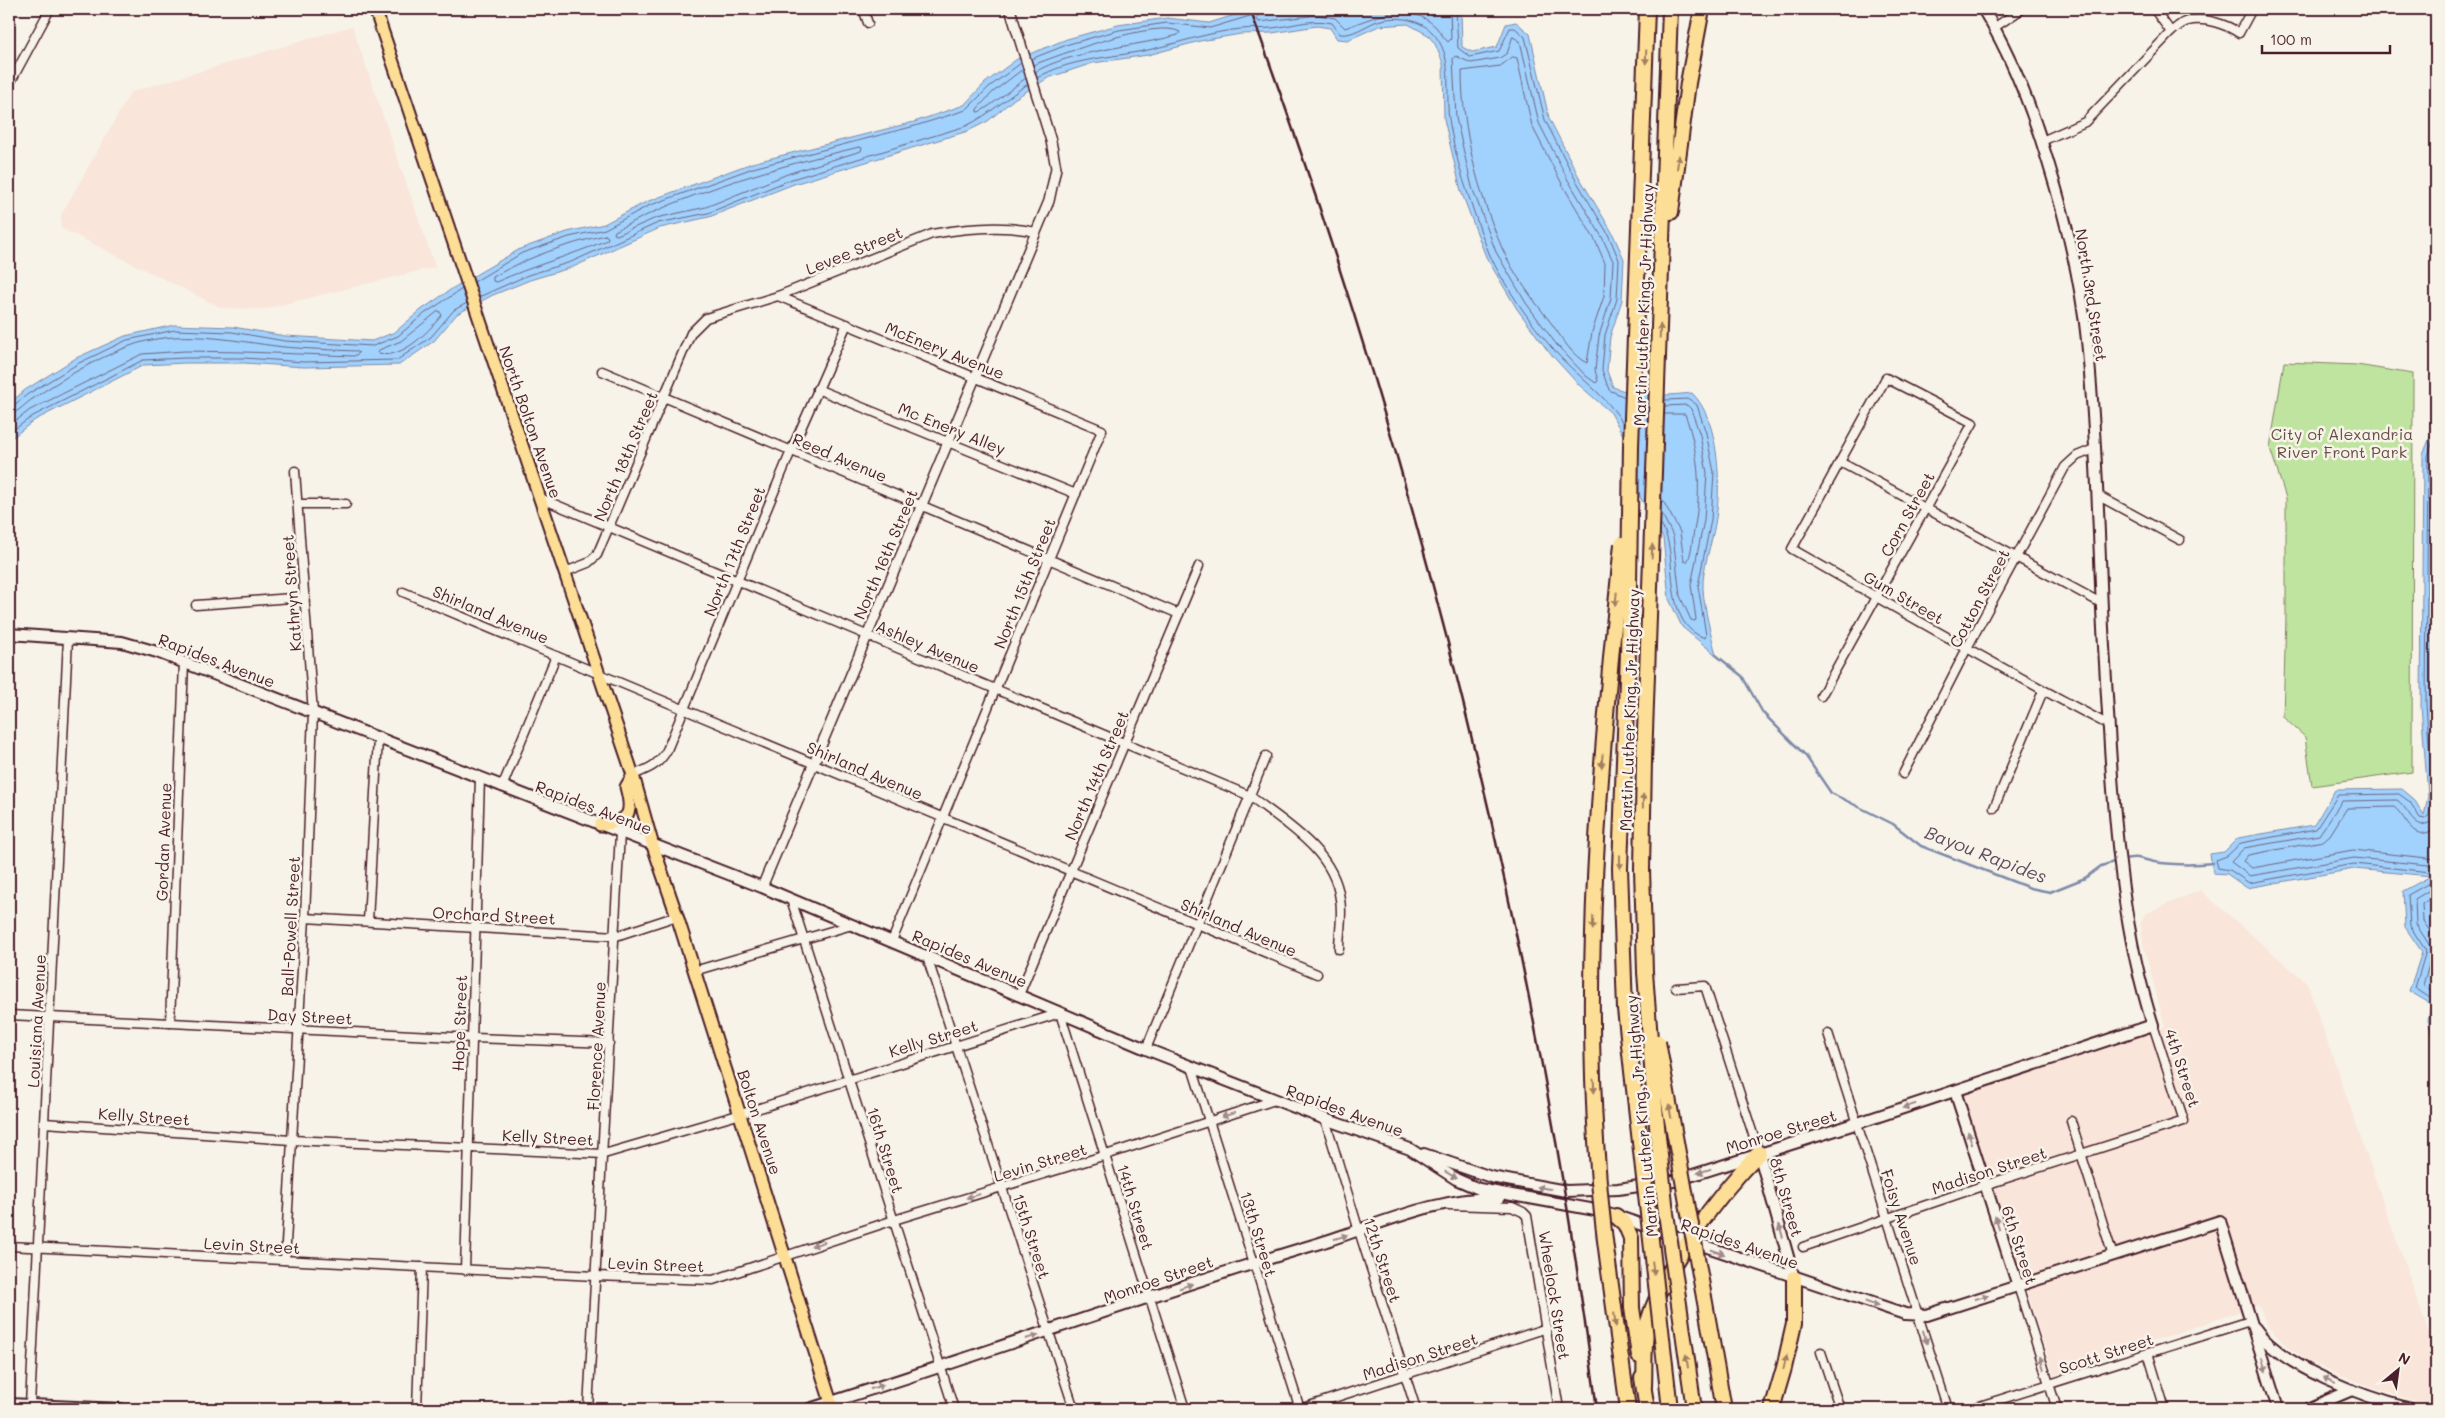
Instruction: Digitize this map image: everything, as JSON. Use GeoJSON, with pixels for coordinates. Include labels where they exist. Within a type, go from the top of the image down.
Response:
{"type":"FeatureCollection","features":[{"type":"Feature","properties":{"kind":"highway","name":"Martin Luther King, Jr Highway"},"geometry":{"type":"LineString","coordinates":[[1647,9],[1631,446],[1628,653],[1620,868],[1625,1009],[1670,1409]]}},
{"type":"Feature","properties":{"kind":"highway","name":"Martin Luther King, Jr Highway"},"geometry":{"type":"LineString","coordinates":[[1670,9],[1644,761],[1642,869],[1645,972],[1655,1107],[1666,1213],[1694,1409]]}},
{"type":"Feature","properties":{"kind":"highway"},"geometry":{"type":"LineString","coordinates":[[1662,279],[1688,83],[1702,9]]}},
{"type":"Feature","properties":{"kind":"highway"},"geometry":{"type":"LineString","coordinates":[[1628,1409],[1609,1271],[1598,1154],[1594,1082],[1593,927],[1599,804],[1631,446]]}},
{"type":"Feature","properties":{"kind":"highway"},"geometry":{"type":"LineString","coordinates":[[1645,972],[1724,1409]]}},
{"type":"Feature","properties":{"kind":"highway"},"geometry":{"type":"LineString","coordinates":[[1644,1386],[1648,1324],[1664,1284],[1689,1242],[1738,1175],[1759,1153]]}},
{"type":"Feature","properties":{"kind":"highway"},"geometry":{"type":"LineString","coordinates":[[1616,1216],[1625,1224],[1631,1238],[1632,1308],[1647,1409]]}},
{"type":"Feature","properties":{"kind":"highway"},"geometry":{"type":"LineString","coordinates":[[1772,1409],[1794,1324],[1794,1278]]}},
{"type":"Feature","properties":{"kind":"main road","name":"North Bolton Avenue"},"geometry":{"type":"LineString","coordinates":[[375,9],[634,775],[653,846]]}},
{"type":"Feature","properties":{"kind":"main road","name":"North 3rd Street"},"geometry":{"type":"LineString","coordinates":[[1984,9],[2026,94],[2060,200],[2076,270],[2087,339],[2115,819],[2126,909],[2139,981],[2153,1024]]}},
{"type":"Feature","properties":{"kind":"main road","name":"Rapides Avenue"},"geometry":{"type":"LineString","coordinates":[[9,634],[122,642],[184,663],[762,887],[1146,1049],[1325,1119],[1410,1149],[1456,1179],[1479,1189],[1520,1198],[1590,1209],[1616,1216],[1794,1278],[1888,1309],[1919,1316]]}},
{"type":"Feature","properties":{"kind":"main road"},"geometry":{"type":"LineString","coordinates":[[600,825],[619,822],[624,819],[629,811],[630,803],[626,787],[634,775]]}},
{"type":"Feature","properties":{"kind":"main road","name":"Bolton Avenue"},"geometry":{"type":"LineString","coordinates":[[653,846],[678,916],[832,1406]]}},
{"type":"Feature","properties":{"kind":"main road","name":"Monroe Street"},"geometry":{"type":"LineString","coordinates":[[1410,1149],[1491,1177],[1541,1188],[1573,1191],[1618,1189],[1674,1181],[1858,1123],[2153,1024]]}},
{"type":"Feature","properties":{"kind":"main road","name":"6th Street"},"geometry":{"type":"LineString","coordinates":[[1955,1091],[2018,1286]]}},
{"type":"Feature","properties":{"kind":"main road","name":"8th Street"},"geometry":{"type":"LineString","coordinates":[[1759,1153],[1794,1278]]}},
{"type":"Feature","properties":{"kind":"main road","name":"Monroe Street"},"geometry":{"type":"LineString","coordinates":[[809,1409],[832,1406],[940,1366],[1440,1204],[1482,1198],[1520,1198]]}},
{"type":"Feature","properties":{"kind":"main road"},"geometry":{"type":"LineString","coordinates":[[1919,1316],[2113,1256],[2220,1220],[2278,1409]]}},
{"type":"Feature","properties":{"kind":"main road"},"geometry":{"type":"LineString","coordinates":[[2250,1321],[2257,1331],[2280,1353],[2307,1369],[2352,1390],[2411,1409]]}},
{"type":"Feature","properties":{"kind":"main road"},"geometry":{"type":"LineString","coordinates":[[2307,1409],[2352,1390]]}},
{"type":"Feature","properties":{"kind":"main road"},"geometry":{"type":"LineString","coordinates":[[9,1404],[122,1409]]}},
{"type":"Feature","properties":{"kind":"street"},"geometry":{"type":"LineString","coordinates":[[9,85],[50,9]]}},
{"type":"Feature","properties":{"kind":"street"},"geometry":{"type":"LineString","coordinates":[[863,9],[868,23]]}},
{"type":"Feature","properties":{"kind":"street","name":"North 16th Street"},"geometry":{"type":"LineString","coordinates":[[762,887],[1049,201],[1056,168],[1041,110],[1010,9]]}},
{"type":"Feature","properties":{"kind":"street"},"geometry":{"type":"LineString","coordinates":[[1995,28],[2022,9]]}},
{"type":"Feature","properties":{"kind":"street"},"geometry":{"type":"LineString","coordinates":[[2154,9],[2171,32]]}},
{"type":"Feature","properties":{"kind":"street"},"geometry":{"type":"LineString","coordinates":[[2042,142],[2085,122],[2171,32],[2187,21],[2202,20],[2220,24],[2239,33],[2252,9]]}},
{"type":"Feature","properties":{"kind":"street","name":"Levee Street"},"geometry":{"type":"LineString","coordinates":[[691,333],[706,318],[778,296],[932,234],[954,230],[1016,227],[1036,232]]}},
{"type":"Feature","properties":{"kind":"street","name":"McEnery Avenue"},"geometry":{"type":"LineString","coordinates":[[778,296],[1102,430]]}},
{"type":"Feature","properties":{"kind":"street","name":"North 17th Street"},"geometry":{"type":"LineString","coordinates":[[634,775],[654,766],[662,760],[846,324]]}},
{"type":"Feature","properties":{"kind":"street","name":"North 18th Street"},"geometry":{"type":"LineString","coordinates":[[566,572],[592,560],[609,528],[691,333]]}},
{"type":"Feature","properties":{"kind":"street","name":"Reed Avenue"},"geometry":{"type":"LineString","coordinates":[[602,371],[1179,614]]}},
{"type":"Feature","properties":{"kind":"street","name":"Corn Street"},"geometry":{"type":"LineString","coordinates":[[1821,696],[1972,423],[1886,378],[1840,462]]}},
{"type":"Feature","properties":{"kind":"street","name":"Mc Enery Alley"},"geometry":{"type":"LineString","coordinates":[[817,389],[1076,494]]}},
{"type":"Feature","properties":{"kind":"street","name":"North 15th Street"},"geometry":{"type":"LineString","coordinates":[[892,941],[1102,430]]}},
{"type":"Feature","properties":{"kind":"street","name":"Cotton Street"},"geometry":{"type":"LineString","coordinates":[[1903,774],[1967,648],[2069,461],[2094,449]]}},
{"type":"Feature","properties":{"kind":"street"},"geometry":{"type":"LineString","coordinates":[[1840,462],[2101,602]]}},
{"type":"Feature","properties":{"kind":"street","name":"Gum Street"},"geometry":{"type":"LineString","coordinates":[[1840,462],[1792,549],[2043,691],[2109,725]]}},
{"type":"Feature","properties":{"kind":"street","name":"Kathryn Street"},"geometry":{"type":"LineString","coordinates":[[295,471],[314,713]]}},
{"type":"Feature","properties":{"kind":"street"},"geometry":{"type":"LineString","coordinates":[[2097,495],[2180,540]]}},
{"type":"Feature","properties":{"kind":"street","name":"Ashley Avenue"},"geometry":{"type":"LineString","coordinates":[[540,498],[1250,796],[1308,842],[1330,867],[1340,899],[1339,949]]}},
{"type":"Feature","properties":{"kind":"street"},"geometry":{"type":"LineString","coordinates":[[298,504],[346,504]]}},
{"type":"Feature","properties":{"kind":"street","name":"North 14th Street"},"geometry":{"type":"LineString","coordinates":[[1019,995],[1199,566]]}},
{"type":"Feature","properties":{"kind":"street","name":"Shirland Avenue"},"geometry":{"type":"LineString","coordinates":[[403,592],[1317,974]]}},
{"type":"Feature","properties":{"kind":"street"},"geometry":{"type":"LineString","coordinates":[[196,605],[305,597]]}},
{"type":"Feature","properties":{"kind":"street","name":"Louisiana Avenue"},"geometry":{"type":"LineString","coordinates":[[30,1405],[68,639]]}},
{"type":"Feature","properties":{"kind":"street"},"geometry":{"type":"LineString","coordinates":[[502,787],[556,656]]}},
{"type":"Feature","properties":{"kind":"street","name":"Gordan Avenue"},"geometry":{"type":"LineString","coordinates":[[170,1023],[184,663]]}},
{"type":"Feature","properties":{"kind":"street"},"geometry":{"type":"LineString","coordinates":[[1994,808],[2043,691]]}},
{"type":"Feature","properties":{"kind":"street","name":"Ball-Powell Street"},"geometry":{"type":"LineString","coordinates":[[285,1260],[297,1029],[305,918],[314,713]]}},
{"type":"Feature","properties":{"kind":"street"},"geometry":{"type":"LineString","coordinates":[[368,921],[378,738]]}},
{"type":"Feature","properties":{"kind":"street"},"geometry":{"type":"LineString","coordinates":[[1146,1049],[1266,756]]}},
{"type":"Feature","properties":{"kind":"street","name":"Hope Street"},"geometry":{"type":"LineString","coordinates":[[465,1270],[480,778]]}},
{"type":"Feature","properties":{"kind":"street","name":"Florence Avenue"},"geometry":{"type":"LineString","coordinates":[[588,1409],[604,1154],[620,833]]}},
{"type":"Feature","properties":{"kind":"street","name":"16th Street"},"geometry":{"type":"LineString","coordinates":[[791,899],[954,1409]]}},
{"type":"Feature","properties":{"kind":"street","name":"Orchard Street"},"geometry":{"type":"LineString","coordinates":[[305,918],[616,936],[678,916]]}},
{"type":"Feature","properties":{"kind":"street"},"geometry":{"type":"LineString","coordinates":[[694,971],[852,925]]}},
{"type":"Feature","properties":{"kind":"street","name":"15th Street"},"geometry":{"type":"LineString","coordinates":[[927,957],[1074,1409]]}},
{"type":"Feature","properties":{"kind":"street"},"geometry":{"type":"LineString","coordinates":[[1676,988],[1705,986],[1759,1153]]}},
{"type":"Feature","properties":{"kind":"street","name":"Kelly Street"},"geometry":{"type":"LineString","coordinates":[[44,1123],[291,1140],[604,1154],[741,1114],[1060,1013]]}},
{"type":"Feature","properties":{"kind":"street","name":"14th Street"},"geometry":{"type":"LineString","coordinates":[[1060,1013],[1185,1409]]}},
{"type":"Feature","properties":{"kind":"street","name":"Day Street"},"geometry":{"type":"LineString","coordinates":[[9,1015],[609,1043]]}},
{"type":"Feature","properties":{"kind":"street","name":"4th Street"},"geometry":{"type":"LineString","coordinates":[[2153,1024],[2184,1121]]}},
{"type":"Feature","properties":{"kind":"street","name":"Foisy Avenue"},"geometry":{"type":"LineString","coordinates":[[1828,1033],[1948,1409]]}},
{"type":"Feature","properties":{"kind":"street","name":"13th Street"},"geometry":{"type":"LineString","coordinates":[[1192,1067],[1300,1409]]}},
{"type":"Feature","properties":{"kind":"street","name":"Levin Street"},"geometry":{"type":"LineString","coordinates":[[9,1246],[465,1270],[712,1280],[894,1220],[1003,1188],[1275,1100]]}},
{"type":"Feature","properties":{"kind":"street","name":"12th Street"},"geometry":{"type":"LineString","coordinates":[[1325,1119],[1358,1231],[1416,1409]]}},
{"type":"Feature","properties":{"kind":"street"},"geometry":{"type":"LineString","coordinates":[[2071,1121],[2113,1256]]}},
{"type":"Feature","properties":{"kind":"street","name":"Madison Street"},"geometry":{"type":"LineString","coordinates":[[1804,1247],[1985,1185],[2184,1121]]}},
{"type":"Feature","properties":{"kind":"street","name":"Wheelock Street"},"geometry":{"type":"LineString","coordinates":[[1440,1204],[1469,1207],[1512,1207],[1524,1212],[1530,1224],[1559,1409]]}},
{"type":"Feature","properties":{"kind":"street"},"geometry":{"type":"LineString","coordinates":[[417,1409],[422,1267]]}},
{"type":"Feature","properties":{"kind":"street","name":"6th Street"},"geometry":{"type":"LineString","coordinates":[[2018,1286],[2057,1409]]}},
{"type":"Feature","properties":{"kind":"street","name":"Scott Street"},"geometry":{"type":"LineString","coordinates":[[1970,1409],[2250,1321]]}},
{"type":"Feature","properties":{"kind":"street","name":"Madison Street"},"geometry":{"type":"LineString","coordinates":[[1300,1409],[1547,1328]]}},
{"type":"Feature","properties":{"kind":"street"},"geometry":{"type":"LineString","coordinates":[[1821,1352],[1840,1409]]}},
{"type":"Feature","properties":{"kind":"street"},"geometry":{"type":"LineString","coordinates":[[2148,1353],[2165,1409]]}},
{"type":"Feature","properties":{"kind":"shaded area"},"geometry":{"type":"Polygon","coordinates":[[[352,26],[435,267],[264,309],[222,308],[61,228],[61,215],[131,92],[352,26]]]}},
{"type":"Feature","properties":{"kind":"shaded area"},"geometry":{"type":"Polygon","coordinates":[[[2200,890],[2307,983],[2436,1354],[2436,1407],[2375,1389],[2306,1360],[2281,1341],[2267,1326],[2259,1305],[2054,1375],[1976,1135],[1960,1094],[2165,1027],[2143,943],[2141,923],[2145,914],[2200,890]]]}},
{"type":"Feature","properties":{"kind":"green space","name":"City of Alexandria River Front Park"},"geometry":{"type":"Polygon","coordinates":[[[2284,362],[2357,365],[2413,374],[2412,772],[2312,786],[2305,737],[2283,717],[2286,616],[2286,498],[2270,448],[2284,362]]]}},
{"type":"Feature","properties":{"kind":"water"},"geometry":{"type":"Polygon","coordinates":[[[1254,9],[1461,9],[1462,47],[1472,52],[1497,47],[1506,24],[1516,22],[1530,34],[1549,118],[1578,175],[1612,232],[1624,259],[1622,300],[1610,337],[1607,371],[1613,387],[1632,393],[1652,395],[1692,393],[1701,405],[1708,420],[1717,455],[1718,492],[1715,524],[1703,588],[1706,613],[1716,655],[1682,627],[1669,599],[1663,538],[1640,497],[1636,470],[1625,439],[1611,413],[1578,384],[1548,351],[1517,309],[1486,257],[1461,191],[1444,119],[1443,63],[1435,44],[1428,35],[1408,24],[1379,26],[1348,40],[1337,39],[1330,28],[1317,26],[1272,33],[1241,34],[1200,41],[1148,55],[1093,63],[1048,78],[1014,99],[988,121],[968,131],[794,184],[709,217],[660,228],[573,267],[530,280],[493,295],[457,314],[434,341],[399,365],[304,367],[244,363],[185,363],[144,365],[35,420],[9,440],[9,404],[25,390],[76,358],[125,336],[174,325],[233,327],[285,336],[372,341],[395,332],[421,310],[453,288],[520,249],[567,232],[604,224],[646,202],[752,163],[914,122],[964,105],[985,83],[1017,59],[1067,39],[1118,25],[1167,18],[1209,23],[1254,9]]]}},
{"type":"Feature","properties":{"kind":"water"},"geometry":{"type":"Polygon","coordinates":[[[2436,422],[2436,1052],[2428,1020],[2431,1004],[2409,991],[2422,952],[2405,927],[2403,891],[2431,876],[2354,869],[2247,888],[2227,874],[2213,873],[2210,854],[2224,852],[2238,838],[2314,825],[2335,790],[2402,789],[2414,799],[2424,816],[2428,796],[2421,706],[2423,455],[2436,422]]]}},
{"type":"Feature","properties":{"kind":"waterway","name":"Bayou Rapides"},"geometry":{"type":"LineString","coordinates":[[1716,655],[1742,676],[1763,713],[1805,755],[1831,793],[1893,824],[1921,846],[2030,888],[2050,892],[2085,878],[2101,866],[2117,861]]}},
{"type":"Feature","properties":{"kind":"waterway","name":"Bayou Rapides"},"geometry":{"type":"LineString","coordinates":[[2122,860],[2134,858],[2174,864],[2213,863]]}},
{"type":"Feature","properties":{"kind":"railway"},"geometry":{"type":"LineString","coordinates":[[1250,9],[1310,179],[1365,351],[1416,525],[1462,699],[1503,875],[1540,1052],[1571,1230],[1597,1409]]}}]}
